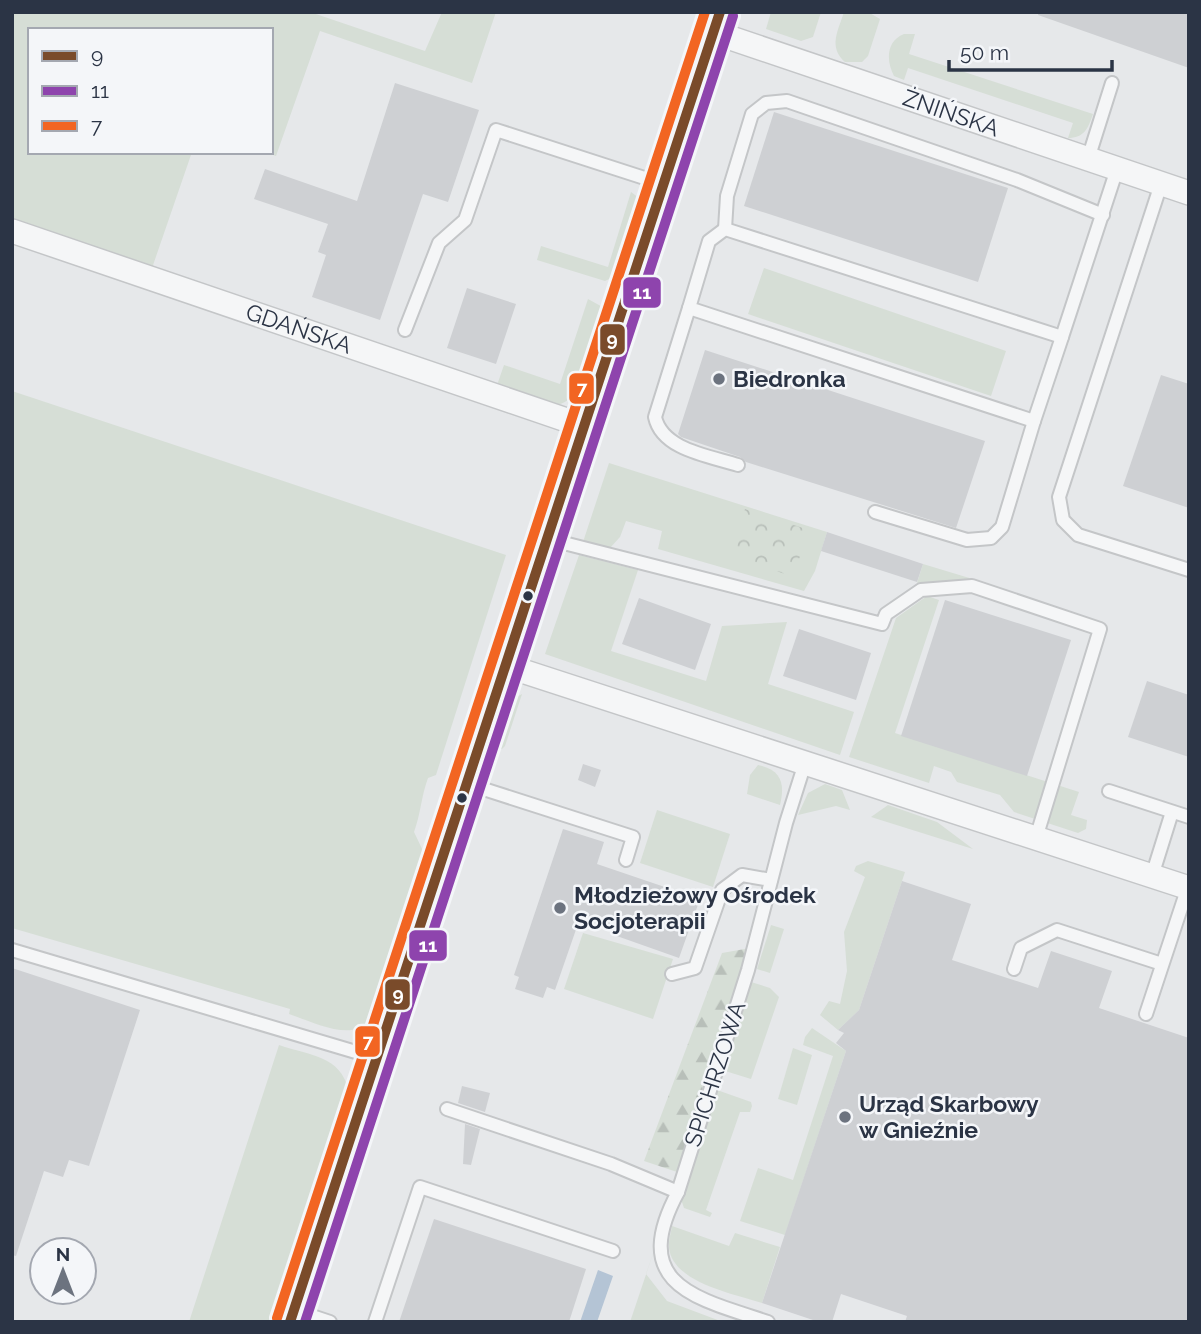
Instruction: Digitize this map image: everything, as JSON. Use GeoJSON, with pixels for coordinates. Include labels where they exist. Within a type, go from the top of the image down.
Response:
{"type":"FeatureCollection","features":[{"type":"Feature","properties":{"kind":"street","name":"ŻNIŃSKA"},"geometry":{"type":"LineString","coordinates":[[716,22],[1088,159],[1189,193]]}},
{"type":"Feature","properties":{"kind":"street"},"geometry":{"type":"LineString","coordinates":[[292,1316],[716,22]]}},
{"type":"Feature","properties":{"kind":"street","name":"GDAŃSKA"},"geometry":{"type":"LineString","coordinates":[[12,231],[584,426]]}},
{"type":"Feature","properties":{"kind":"street"},"geometry":{"type":"LineString","coordinates":[[507,666],[1188,888]]}},
{"type":"Feature","properties":{"kind":"lane"},"geometry":{"type":"LineString","coordinates":[[1088,159],[1112,83]]}},
{"type":"Feature","properties":{"kind":"lane"},"geometry":{"type":"LineString","coordinates":[[738,465],[674,443],[657,429],[654,417],[709,242],[725,229],[727,196],[752,114],[766,103],[786,101],[1017,180],[1102,215]]}},
{"type":"Feature","properties":{"kind":"lane"},"geometry":{"type":"LineString","coordinates":[[405,330],[439,243],[465,220],[496,130],[663,184]]}},
{"type":"Feature","properties":{"kind":"lane"},"geometry":{"type":"LineString","coordinates":[[875,512],[967,540],[991,538],[1002,527],[1117,169]]}},
{"type":"Feature","properties":{"kind":"lane"},"geometry":{"type":"LineString","coordinates":[[1161,184],[1059,497],[1063,520],[1078,535],[1189,570]]}},
{"type":"Feature","properties":{"kind":"lane"},"geometry":{"type":"LineString","coordinates":[[725,229],[1062,337]]}},
{"type":"Feature","properties":{"kind":"lane"},"geometry":{"type":"LineString","coordinates":[[689,308],[1034,421]]}},
{"type":"Feature","properties":{"kind":"lane"},"geometry":{"type":"LineString","coordinates":[[548,539],[882,624],[886,614],[921,590],[972,586],[1100,629],[1036,838]]}},
{"type":"Feature","properties":{"kind":"lane","name":"SPICHRZOWA"},"geometry":{"type":"LineString","coordinates":[[768,1322],[701,1299],[677,1285],[663,1265],[663,1227],[678,1192],[748,970],[771,880],[806,763]]}},
{"type":"Feature","properties":{"kind":"lane"},"geometry":{"type":"LineString","coordinates":[[468,784],[633,837],[626,860]]}},
{"type":"Feature","properties":{"kind":"lane"},"geometry":{"type":"LineString","coordinates":[[1109,791],[1189,817]]}},
{"type":"Feature","properties":{"kind":"lane"},"geometry":{"type":"LineString","coordinates":[[1152,876],[1172,811]]}},
{"type":"Feature","properties":{"kind":"lane"},"geometry":{"type":"LineString","coordinates":[[672,974],[695,968],[722,890],[742,875],[771,880]]}},
{"type":"Feature","properties":{"kind":"lane"},"geometry":{"type":"LineString","coordinates":[[1146,1014],[1188,888]]}},
{"type":"Feature","properties":{"kind":"lane"},"geometry":{"type":"LineString","coordinates":[[1014,969],[1021,948],[1056,930],[1162,964]]}},
{"type":"Feature","properties":{"kind":"lane"},"geometry":{"type":"LineString","coordinates":[[12,950],[377,1058]]}},
{"type":"Feature","properties":{"kind":"lane"},"geometry":{"type":"LineString","coordinates":[[447,1109],[611,1164],[678,1192]]}},
{"type":"Feature","properties":{"kind":"lane"},"geometry":{"type":"LineString","coordinates":[[375,1322],[420,1187],[613,1251]]}},
{"type":"Feature","properties":{"kind":"lane"},"geometry":{"type":"LineString","coordinates":[[292,1316],[330,1322]]}},
{"type":"Feature","properties":{"kind":"green space"},"geometry":{"type":"Polygon","coordinates":[[[12,12],[310,12],[425,51],[442,12],[496,12],[472,83],[320,31],[276,156],[270,154],[273,154],[273,28],[28,28],[28,154],[191,154],[151,271],[12,226],[12,12]]]}},
{"type":"Feature","properties":{"kind":"green space"},"geometry":{"type":"Polygon","coordinates":[[[771,12],[821,12],[813,37],[801,41],[766,29],[771,12]]]}},
{"type":"Feature","properties":{"kind":"green space"},"geometry":{"type":"Polygon","coordinates":[[[844,12],[868,12],[880,19],[868,56],[862,62],[845,62],[837,51],[837,32],[844,12]]]}},
{"type":"Feature","properties":{"kind":"green space"},"geometry":{"type":"Polygon","coordinates":[[[904,34],[915,34],[909,54],[1093,114],[1085,132],[1068,138],[1073,123],[908,68],[904,80],[894,76],[889,52],[894,41],[904,34]]]}},
{"type":"Feature","properties":{"kind":"green space"},"geometry":{"type":"Polygon","coordinates":[[[631,192],[643,201],[626,257],[613,276],[605,281],[537,260],[541,246],[608,267],[631,192]]]}},
{"type":"Feature","properties":{"kind":"green space"},"geometry":{"type":"Polygon","coordinates":[[[764,268],[1006,351],[991,396],[748,314],[764,268]]]}},
{"type":"Feature","properties":{"kind":"green space"},"geometry":{"type":"Polygon","coordinates":[[[588,299],[608,310],[588,370],[572,396],[561,404],[549,405],[496,388],[504,365],[560,384],[588,299]]]}},
{"type":"Feature","properties":{"kind":"green space"},"geometry":{"type":"Polygon","coordinates":[[[12,391],[506,555],[436,775],[428,778],[414,832],[424,853],[423,866],[371,1023],[351,1030],[331,1028],[289,1014],[290,1009],[12,928],[12,391]]]}},
{"type":"Feature","properties":{"kind":"green space"},"geometry":{"type":"Polygon","coordinates":[[[609,463],[827,532],[815,571],[804,591],[658,549],[662,531],[626,521],[620,537],[610,548],[583,542],[609,463]]]}},
{"type":"Feature","properties":{"kind":"green space"},"geometry":{"type":"Polygon","coordinates":[[[745,509],[812,531],[791,576],[729,555],[745,509]]]}},
{"type":"Feature","properties":{"kind":"green space"},"geometry":{"type":"Polygon","coordinates":[[[579,555],[638,570],[611,651],[706,681],[722,626],[787,622],[768,684],[854,712],[840,755],[545,654],[579,555]]]}},
{"type":"Feature","properties":{"kind":"green space"},"geometry":{"type":"Polygon","coordinates":[[[923,564],[976,580],[917,583],[923,564]]]}},
{"type":"Feature","properties":{"kind":"green space"},"geometry":{"type":"Polygon","coordinates":[[[927,596],[939,600],[895,733],[1079,792],[1071,815],[1087,820],[1086,829],[1078,833],[1014,812],[1000,795],[957,782],[951,772],[934,766],[929,783],[849,757],[896,618],[927,596]]]}},
{"type":"Feature","properties":{"kind":"green space"},"geometry":{"type":"Polygon","coordinates":[[[522,694],[505,746],[502,749],[494,749],[511,700],[522,694]]]}},
{"type":"Feature","properties":{"kind":"green space"},"geometry":{"type":"Polygon","coordinates":[[[758,765],[772,770],[780,779],[780,805],[747,794],[750,775],[758,765]]]}},
{"type":"Feature","properties":{"kind":"green space"},"geometry":{"type":"Polygon","coordinates":[[[825,784],[842,790],[850,810],[836,806],[798,815],[808,793],[825,784]]]}},
{"type":"Feature","properties":{"kind":"green space"},"geometry":{"type":"Polygon","coordinates":[[[888,805],[937,822],[973,849],[871,817],[888,805]]]}},
{"type":"Feature","properties":{"kind":"green space"},"geometry":{"type":"Polygon","coordinates":[[[657,810],[730,834],[713,887],[640,863],[657,810]]]}},
{"type":"Feature","properties":{"kind":"green space"},"geometry":{"type":"Polygon","coordinates":[[[868,861],[905,872],[859,1010],[838,1030],[820,1015],[829,1001],[840,1004],[847,971],[844,932],[865,877],[854,871],[856,866],[868,861]]]}},
{"type":"Feature","properties":{"kind":"green space"},"geometry":{"type":"Polygon","coordinates":[[[771,925],[784,929],[770,973],[757,969],[771,925]]]}},
{"type":"Feature","properties":{"kind":"green space"},"geometry":{"type":"Polygon","coordinates":[[[583,933],[673,959],[653,1019],[564,989],[583,933]]]}},
{"type":"Feature","properties":{"kind":"green space"},"geometry":{"type":"Polygon","coordinates":[[[756,947],[677,1172],[644,1161],[722,953],[756,947]]]}},
{"type":"Feature","properties":{"kind":"green space"},"geometry":{"type":"Polygon","coordinates":[[[751,982],[770,988],[779,997],[751,1079],[722,1070],[751,982]]]}},
{"type":"Feature","properties":{"kind":"green space"},"geometry":{"type":"Polygon","coordinates":[[[812,1028],[846,1051],[785,1235],[740,1221],[758,1168],[793,1180],[833,1056],[803,1045],[812,1028]]]}},
{"type":"Feature","properties":{"kind":"green space"},"geometry":{"type":"Polygon","coordinates":[[[279,1045],[313,1055],[331,1064],[345,1079],[349,1091],[275,1322],[189,1322],[279,1045]]]}},
{"type":"Feature","properties":{"kind":"green space"},"geometry":{"type":"Polygon","coordinates":[[[793,1048],[812,1055],[797,1105],[778,1099],[793,1048]]]}},
{"type":"Feature","properties":{"kind":"green space"},"geometry":{"type":"Polygon","coordinates":[[[717,1090],[751,1102],[752,1106],[750,1112],[740,1112],[706,1210],[712,1213],[710,1217],[684,1208],[681,1199],[717,1090]]]}},
{"type":"Feature","properties":{"kind":"green space"},"geometry":{"type":"Polygon","coordinates":[[[672,1226],[729,1246],[735,1233],[780,1247],[762,1303],[707,1285],[681,1270],[673,1260],[669,1248],[672,1226]]]}},
{"type":"Feature","properties":{"kind":"green space"},"geometry":{"type":"Polygon","coordinates":[[[646,1274],[667,1301],[723,1322],[630,1322],[646,1274]]]}},
{"type":"Feature","properties":{"kind":"water"},"geometry":{"type":"Polygon","coordinates":[[[598,1270],[613,1276],[597,1322],[580,1322],[598,1270]]]}},
{"type":"Feature","properties":{"kind":"building"},"geometry":{"type":"Polygon","coordinates":[[[1039,12],[1189,12],[1189,68],[1038,15],[1039,12]]]}},
{"type":"Feature","properties":{"kind":"building"},"geometry":{"type":"Polygon","coordinates":[[[395,83],[479,110],[448,202],[423,194],[380,320],[312,297],[326,255],[318,252],[328,224],[254,199],[265,169],[357,201],[395,83]]]}},
{"type":"Feature","properties":{"kind":"building"},"geometry":{"type":"Polygon","coordinates":[[[774,112],[1008,188],[978,282],[744,206],[774,112]]]}},
{"type":"Feature","properties":{"kind":"building"},"geometry":{"type":"Polygon","coordinates":[[[467,288],[516,304],[496,364],[447,348],[467,288]]]}},
{"type":"Feature","properties":{"kind":"building"},"geometry":{"type":"Polygon","coordinates":[[[705,350],[985,441],[956,528],[746,462],[740,457],[681,437],[678,434],[705,350]]]}},
{"type":"Feature","properties":{"kind":"building"},"geometry":{"type":"Polygon","coordinates":[[[1161,375],[1189,384],[1189,508],[1123,486],[1161,375]]]}},
{"type":"Feature","properties":{"kind":"building"},"geometry":{"type":"Polygon","coordinates":[[[827,532],[923,564],[917,582],[821,551],[827,532]]]}},
{"type":"Feature","properties":{"kind":"building"},"geometry":{"type":"Polygon","coordinates":[[[639,598],[711,624],[695,670],[622,644],[639,598]]]}},
{"type":"Feature","properties":{"kind":"building"},"geometry":{"type":"Polygon","coordinates":[[[945,600],[1071,640],[1027,776],[901,736],[945,600]]]}},
{"type":"Feature","properties":{"kind":"building"},"geometry":{"type":"Polygon","coordinates":[[[799,629],[871,653],[856,700],[783,676],[799,629]]]}},
{"type":"Feature","properties":{"kind":"building"},"geometry":{"type":"Polygon","coordinates":[[[1147,681],[1189,695],[1189,757],[1128,737],[1147,681]]]}},
{"type":"Feature","properties":{"kind":"building"},"geometry":{"type":"Polygon","coordinates":[[[583,764],[601,770],[595,787],[578,780],[583,764]]]}},
{"type":"Feature","properties":{"kind":"building"},"geometry":{"type":"Polygon","coordinates":[[[563,829],[604,842],[597,864],[700,899],[679,958],[614,935],[617,929],[580,918],[555,990],[547,987],[543,998],[515,989],[519,977],[514,975],[563,829]]]}},
{"type":"Feature","properties":{"kind":"building"},"geometry":{"type":"Polygon","coordinates":[[[902,881],[971,904],[952,960],[1038,988],[1051,951],[1112,971],[1099,1008],[1189,1038],[1189,1322],[905,1322],[907,1316],[841,1294],[832,1322],[819,1322],[762,1303],[846,1051],[836,1043],[844,1033],[838,1030],[859,1010],[902,881]]]}},
{"type":"Feature","properties":{"kind":"building"},"geometry":{"type":"Polygon","coordinates":[[[12,968],[140,1010],[89,1166],[69,1160],[63,1177],[44,1171],[16,1256],[12,1255],[12,968]]]}},
{"type":"Feature","properties":{"kind":"building"},"geometry":{"type":"Polygon","coordinates":[[[462,1086],[490,1093],[485,1112],[458,1103],[462,1086]]]}},
{"type":"Feature","properties":{"kind":"building"},"geometry":{"type":"Polygon","coordinates":[[[465,1124],[480,1129],[471,1165],[463,1164],[465,1124]]]}},
{"type":"Feature","properties":{"kind":"building"},"geometry":{"type":"Polygon","coordinates":[[[434,1219],[586,1269],[569,1322],[399,1322],[434,1219]]]}},
{"type":"Feature","properties":{"kind":"transit line","name":"7"},"geometry":{"type":"LineString","coordinates":[[277,1318],[705,12]]}},
{"type":"Feature","properties":{"kind":"transit line","name":"9"},"geometry":{"type":"LineString","coordinates":[[290,1322],[720,12]]}},
{"type":"Feature","properties":{"kind":"transit line","name":"11"},"geometry":{"type":"LineString","coordinates":[[305,1322],[733,16]]}},
{"type":"Feature","properties":{"kind":"place","name":"Biedronka"},"geometry":{"type":"Point","coordinates":[719,379]}},
{"type":"Feature","properties":{"kind":"place","name":"Młodzieżowy Ośrodek Socjoterapii"},"geometry":{"type":"Point","coordinates":[560,908]}},
{"type":"Feature","properties":{"kind":"place","name":"Urząd Skarbowy w Gnieźnie"},"geometry":{"type":"Point","coordinates":[845,1117]}}]}
